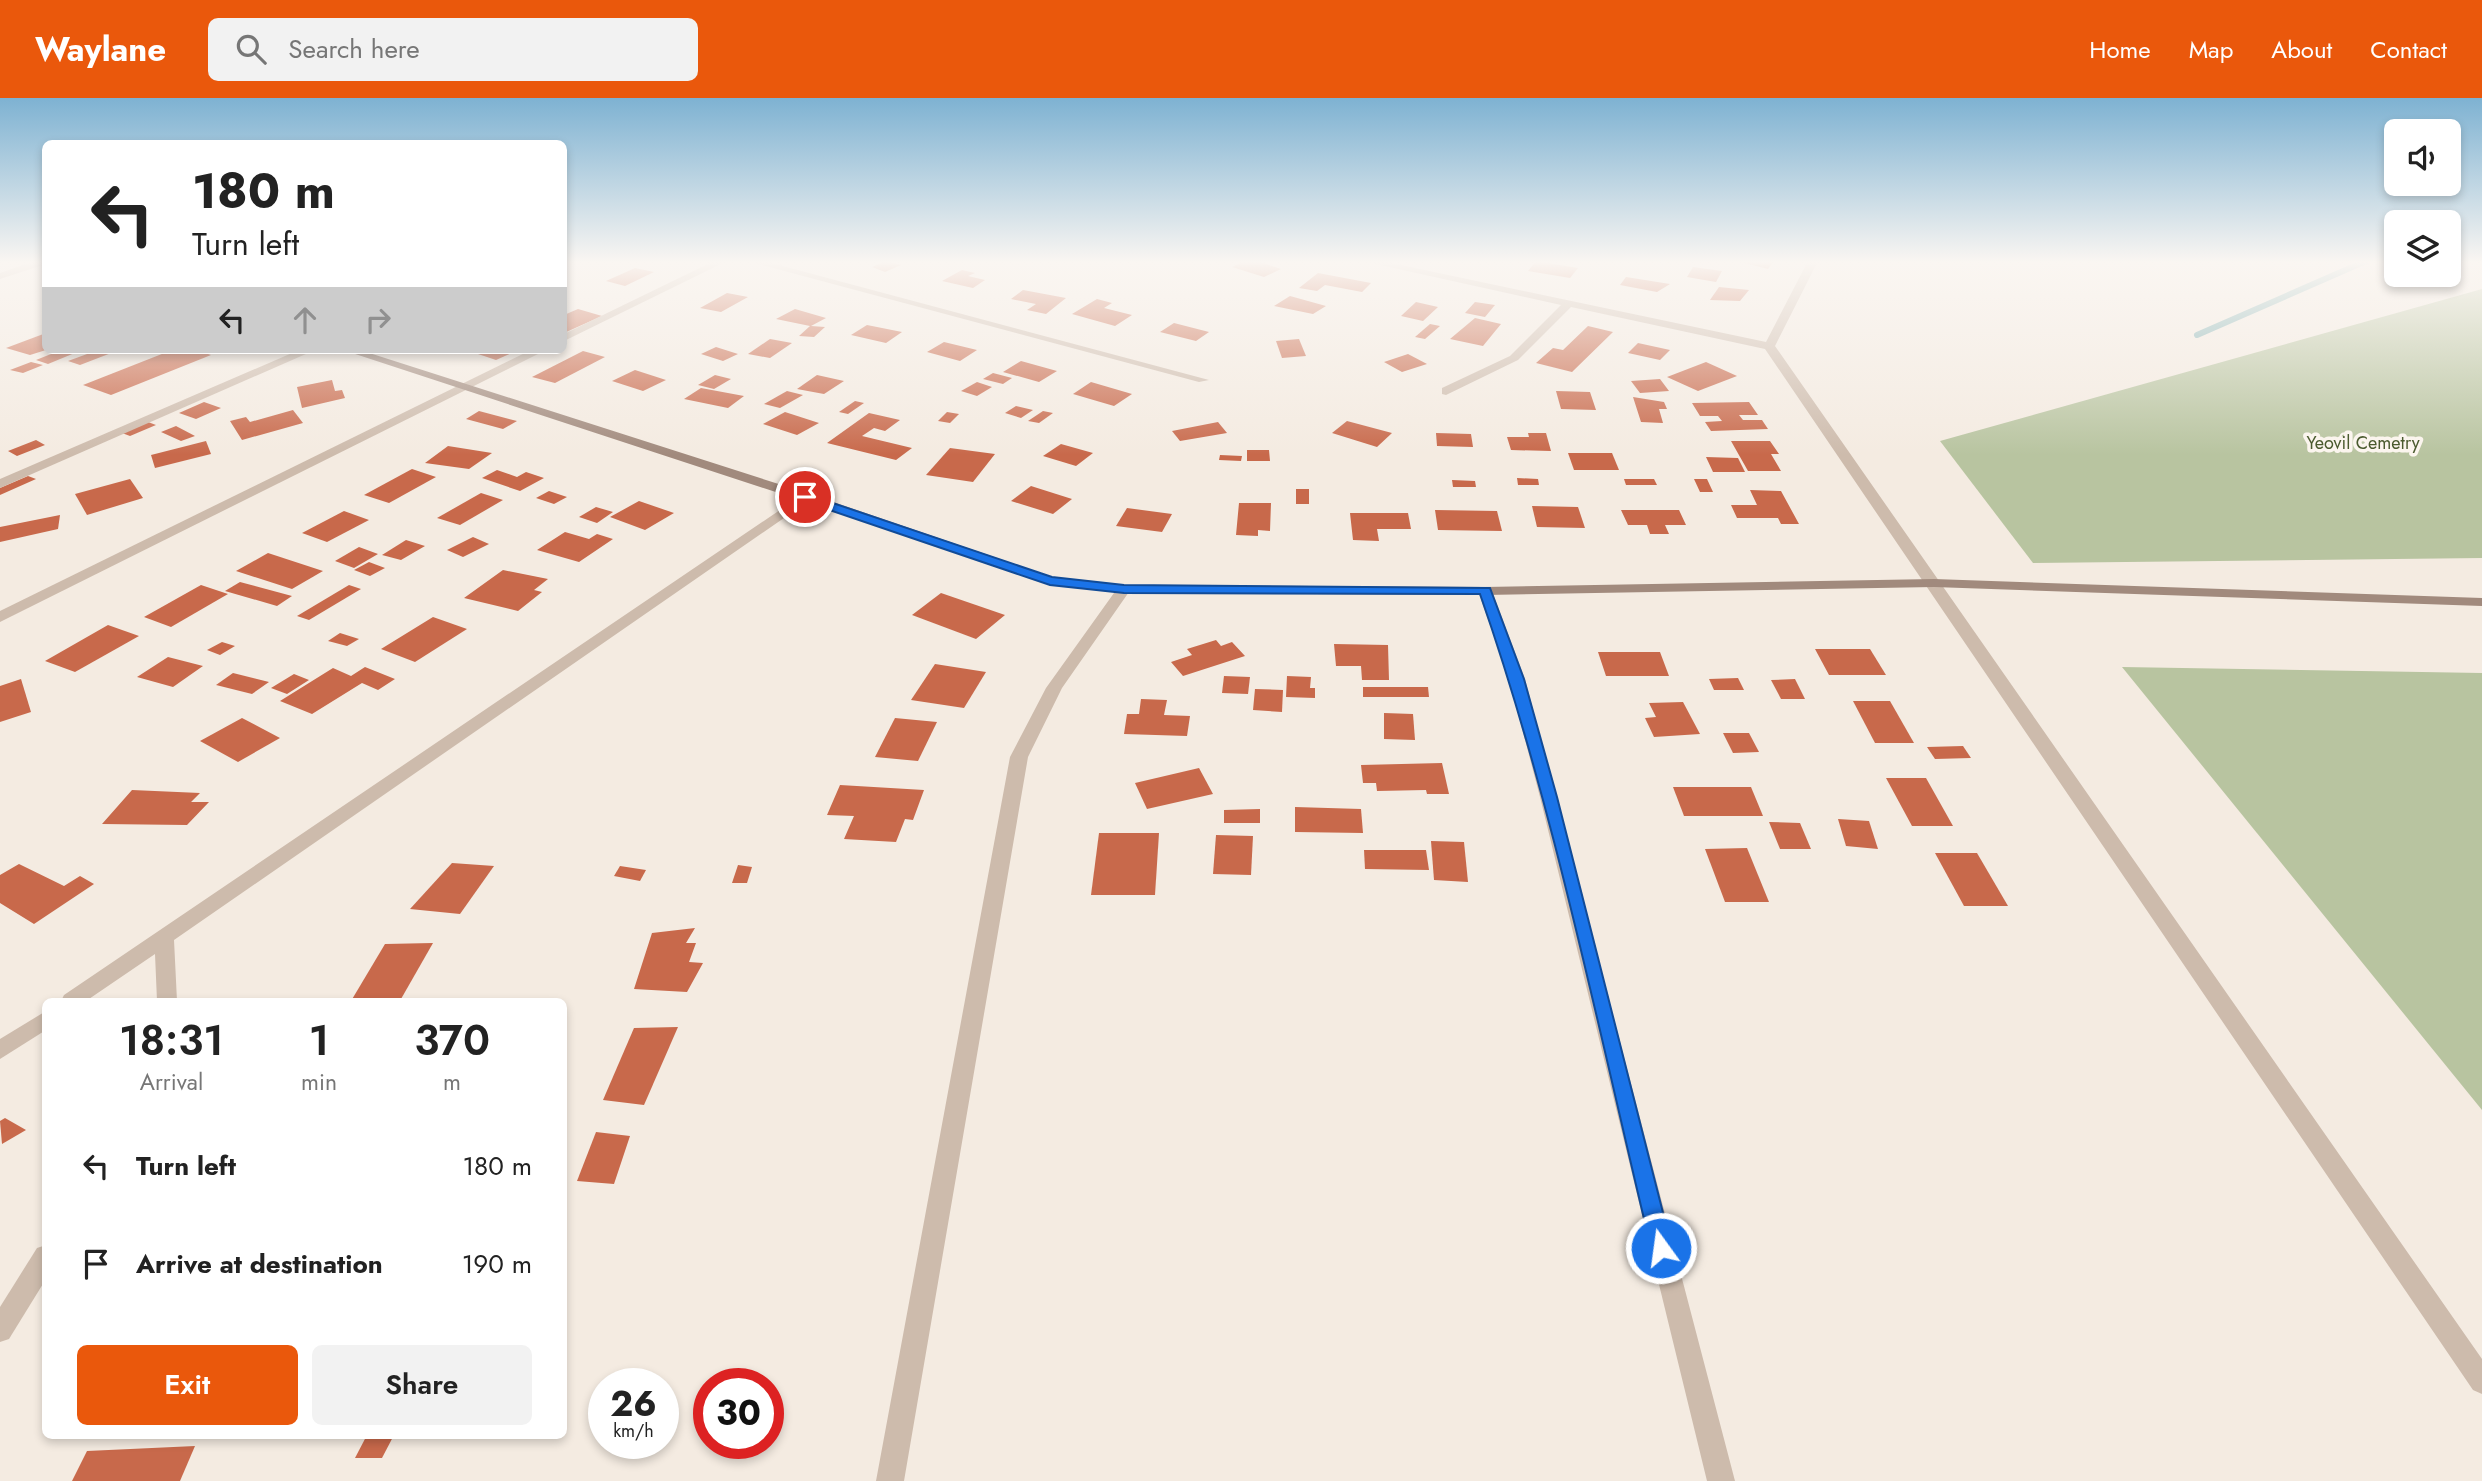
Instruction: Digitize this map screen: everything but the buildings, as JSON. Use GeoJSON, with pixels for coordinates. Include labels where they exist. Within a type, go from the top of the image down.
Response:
{"type":"FeatureCollection","features":[{"type":"Feature","properties":{"kind":"street"},"geometry":{"type":"LineString","coordinates":[[567,337],[590,326]]}},
{"type":"Feature","properties":{"kind":"street"},"geometry":{"type":"LineString","coordinates":[[997,326],[1203,380]]}},
{"type":"Feature","properties":{"kind":"street"},"geometry":{"type":"LineString","coordinates":[[1446,391],[1514,358],[1546,326]]}},
{"type":"Feature","properties":{"kind":"street"},"geometry":{"type":"LineString","coordinates":[[1676,326],[1769,346],[2482,1381]]}},
{"type":"Feature","properties":{"kind":"street"},"geometry":{"type":"LineString","coordinates":[[1769,346],[1780,326]]}},
{"type":"Feature","properties":{"kind":"street"},"geometry":{"type":"LineString","coordinates":[[0,484],[300,354]]}},
{"type":"Feature","properties":{"kind":"street"},"geometry":{"type":"LineString","coordinates":[[361,354],[805,497],[1050,581],[1124,589],[1485,590],[1934,583],[2482,602]]}},
{"type":"Feature","properties":{"kind":"street"},"geometry":{"type":"LineString","coordinates":[[0,617],[532,354]]}},
{"type":"Feature","properties":{"kind":"street"},"geometry":{"type":"LineString","coordinates":[[75,998],[805,497]]}},
{"type":"Feature","properties":{"kind":"street"},"geometry":{"type":"LineString","coordinates":[[890,1481],[1019,757],[1054,688],[1124,589]]}},
{"type":"Feature","properties":{"kind":"street"},"geometry":{"type":"LineString","coordinates":[[1485,590],[1517,679],[1549,797],[1721,1481]]}},
{"type":"Feature","properties":{"kind":"street"},"geometry":{"type":"LineString","coordinates":[[164,937],[167,998]]}},
{"type":"Feature","properties":{"kind":"street"},"geometry":{"type":"LineString","coordinates":[[0,1050],[42,1021]]}},
{"type":"Feature","properties":{"kind":"street"},"geometry":{"type":"LineString","coordinates":[[0,1330],[42,1262]]}},
{"type":"Feature","properties":{"kind":"green space","name":"Yeovil Cemetry"},"geometry":{"type":"Polygon","coordinates":[[[2352,326],[2482,326],[2482,558],[2033,563],[1940,441],[2352,326]]]}},
{"type":"Feature","properties":{"kind":"green space"},"geometry":{"type":"Polygon","coordinates":[[[2122,667],[2482,673],[2482,1110],[2122,667]]]}},
{"type":"Feature","properties":{"kind":"waterway"},"geometry":{"type":"LineString","coordinates":[[2197,335],[2219,326]]}},
{"type":"Feature","properties":{"kind":"route"},"geometry":{"type":"LineString","coordinates":[[805,497],[1050,581],[1124,589],[1485,590],[1517,679],[1549,797],[1661,1248]]}}]}
